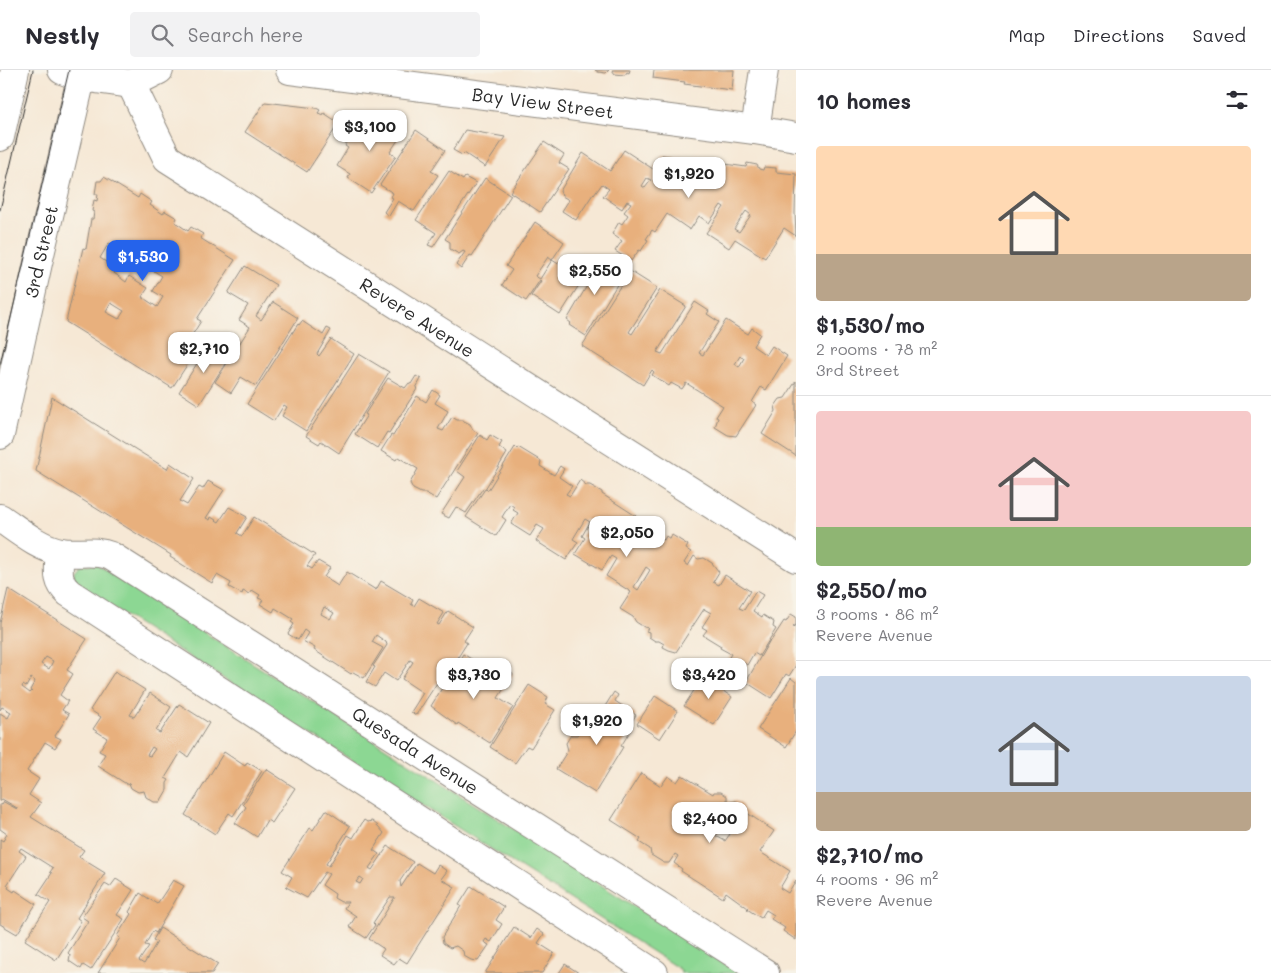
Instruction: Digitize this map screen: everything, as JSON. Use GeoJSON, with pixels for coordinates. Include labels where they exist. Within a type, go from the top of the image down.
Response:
{"type":"FeatureCollection","features":[{"type":"Feature","properties":{"kind":"street"},"geometry":{"type":"LineString","coordinates":[[0,137],[14,70]]}},
{"type":"Feature","properties":{"kind":"street"},"geometry":{"type":"LineString","coordinates":[[76,72],[131,84],[159,70]]}},
{"type":"Feature","properties":{"kind":"street","name":"Bay View Street"},"geometry":{"type":"LineString","coordinates":[[290,70],[388,76],[796,137]]}},
{"type":"Feature","properties":{"kind":"street"},"geometry":{"type":"LineString","coordinates":[[755,130],[764,70]]}},
{"type":"Feature","properties":{"kind":"street","name":"3rd Street"},"geometry":{"type":"LineString","coordinates":[[0,435],[38,263],[76,72]]}},
{"type":"Feature","properties":{"kind":"street","name":"Revere Avenue"},"geometry":{"type":"LineString","coordinates":[[131,84],[168,158],[796,558]]}},
{"type":"Feature","properties":{"kind":"street","name":"Quesada Avenue"},"geometry":{"type":"LineString","coordinates":[[0,518],[48,548],[60,552],[101,552],[111,556],[765,973]]}},
{"type":"Feature","properties":{"kind":"street"},"geometry":{"type":"LineString","coordinates":[[60,552],[59,576],[61,586],[69,593],[654,973]]}},
{"type":"Feature","properties":{"kind":"green space"},"geometry":{"type":"Polygon","coordinates":[[[97,564],[739,973],[680,973],[681,970],[80,587],[74,578],[74,572],[80,565],[97,564]]]}},
{"type":"Feature","properties":{"kind":"building"},"geometry":{"type":"Polygon","coordinates":[[[595,70],[609,70],[606,73],[595,70]]]}},
{"type":"Feature","properties":{"kind":"building"},"geometry":{"type":"Polygon","coordinates":[[[612,70],[630,70],[625,75],[615,74],[612,70]]]}},
{"type":"Feature","properties":{"kind":"building"},"geometry":{"type":"Polygon","coordinates":[[[654,70],[734,70],[732,90],[653,78],[654,70]]]}},
{"type":"Feature","properties":{"kind":"building"},"geometry":{"type":"Polygon","coordinates":[[[265,102],[316,108],[320,110],[318,113],[323,115],[324,113],[339,123],[307,172],[245,132],[265,102]]]}},
{"type":"Feature","properties":{"kind":"building"},"geometry":{"type":"Polygon","coordinates":[[[365,116],[377,123],[380,120],[384,123],[388,118],[400,126],[397,131],[402,134],[390,152],[396,156],[371,193],[348,178],[350,174],[337,166],[348,148],[345,146],[365,116]]]}},
{"type":"Feature","properties":{"kind":"building"},"geometry":{"type":"Polygon","coordinates":[[[416,130],[445,150],[431,171],[438,175],[414,211],[398,201],[389,216],[384,212],[393,198],[391,197],[393,193],[380,185],[416,130]]]}},
{"type":"Feature","properties":{"kind":"building"},"geometry":{"type":"Polygon","coordinates":[[[465,130],[505,137],[485,167],[464,153],[462,155],[453,150],[465,130]]]}},
{"type":"Feature","properties":{"kind":"building"},"geometry":{"type":"Polygon","coordinates":[[[544,142],[564,155],[559,163],[569,169],[540,212],[510,192],[544,142]]]}},
{"type":"Feature","properties":{"kind":"building"},"geometry":{"type":"Polygon","coordinates":[[[624,150],[653,169],[662,155],[746,167],[747,163],[757,165],[759,169],[763,170],[764,167],[776,168],[776,172],[796,174],[796,236],[784,228],[765,258],[735,239],[729,248],[706,233],[724,207],[721,205],[709,223],[699,216],[690,230],[667,214],[655,232],[652,230],[641,251],[639,250],[631,261],[615,251],[622,241],[612,234],[619,222],[622,224],[628,215],[624,212],[631,203],[627,201],[622,209],[603,196],[609,189],[602,184],[576,220],[562,211],[569,200],[562,196],[560,191],[583,153],[610,171],[624,150]],[[647,178],[642,186],[645,188],[651,180],[647,178]],[[746,211],[734,229],[739,232],[751,215],[746,211]]]}},
{"type":"Feature","properties":{"kind":"building"},"geometry":{"type":"Polygon","coordinates":[[[449,171],[463,180],[465,177],[476,183],[433,247],[428,245],[436,233],[416,220],[449,171]]]}},
{"type":"Feature","properties":{"kind":"building"},"geometry":{"type":"Polygon","coordinates":[[[104,177],[138,198],[140,194],[152,202],[150,205],[163,214],[165,211],[177,218],[175,222],[188,231],[191,227],[203,234],[200,238],[235,260],[197,319],[201,321],[177,359],[187,365],[172,388],[66,322],[83,248],[86,249],[91,219],[93,219],[94,200],[97,201],[98,194],[95,194],[97,181],[101,181],[104,177]],[[109,243],[100,258],[117,269],[114,273],[126,282],[129,276],[148,288],[142,297],[157,307],[163,297],[153,291],[162,276],[109,243]],[[111,303],[106,312],[119,319],[124,311],[111,303]]]}},
{"type":"Feature","properties":{"kind":"building"},"geometry":{"type":"Polygon","coordinates":[[[485,178],[511,195],[472,256],[470,255],[461,269],[456,265],[465,252],[463,251],[459,254],[450,249],[450,242],[445,239],[485,178]]]}},
{"type":"Feature","properties":{"kind":"building"},"geometry":{"type":"Polygon","coordinates":[[[535,222],[564,242],[552,260],[570,271],[573,266],[586,274],[560,315],[531,296],[540,280],[526,301],[502,285],[512,270],[506,266],[535,222]],[[548,257],[535,276],[540,279],[552,260],[548,257]]]}},
{"type":"Feature","properties":{"kind":"building"},"geometry":{"type":"Polygon","coordinates":[[[612,259],[627,268],[586,336],[569,325],[571,323],[567,320],[588,284],[583,282],[592,266],[604,273],[612,259]]]}},
{"type":"Feature","properties":{"kind":"building"},"geometry":{"type":"Polygon","coordinates":[[[245,266],[276,285],[256,316],[261,320],[273,302],[298,318],[256,386],[241,377],[231,393],[215,382],[250,327],[239,320],[248,305],[228,293],[245,266]]]}},
{"type":"Feature","properties":{"kind":"building"},"geometry":{"type":"Polygon","coordinates":[[[630,271],[657,288],[629,332],[632,334],[660,290],[686,306],[657,352],[662,354],[695,302],[709,311],[707,314],[719,322],[699,353],[703,355],[726,320],[748,334],[752,328],[760,334],[753,346],[766,355],[772,346],[787,356],[766,390],[761,387],[752,402],[756,405],[736,436],[728,435],[715,427],[718,418],[716,417],[723,406],[686,383],[682,389],[671,383],[669,386],[652,375],[654,372],[652,370],[643,385],[582,346],[630,271]],[[740,356],[735,364],[739,367],[744,358],[740,356]]]}},
{"type":"Feature","properties":{"kind":"building"},"geometry":{"type":"Polygon","coordinates":[[[302,321],[323,335],[327,328],[331,330],[317,354],[319,356],[331,339],[354,354],[306,431],[282,416],[287,407],[284,405],[274,421],[247,404],[298,324],[302,321]]]}},
{"type":"Feature","properties":{"kind":"building"},"geometry":{"type":"Polygon","coordinates":[[[210,343],[230,356],[199,405],[179,392],[210,343]]]}},
{"type":"Feature","properties":{"kind":"building"},"geometry":{"type":"Polygon","coordinates":[[[359,354],[389,372],[339,453],[321,441],[319,444],[306,436],[359,354]]]}},
{"type":"Feature","properties":{"kind":"building"},"geometry":{"type":"Polygon","coordinates":[[[416,376],[421,379],[417,389],[389,433],[387,432],[377,448],[355,434],[367,415],[365,414],[388,378],[405,388],[409,383],[411,384],[416,376]]]}},
{"type":"Feature","properties":{"kind":"building"},"geometry":{"type":"Polygon","coordinates":[[[796,381],[796,456],[762,434],[776,411],[775,406],[780,399],[785,398],[796,381]]]}},
{"type":"Feature","properties":{"kind":"building"},"geometry":{"type":"Polygon","coordinates":[[[433,390],[440,395],[435,403],[448,411],[438,429],[443,431],[452,417],[470,424],[473,430],[478,433],[436,499],[426,493],[413,489],[410,483],[418,469],[398,457],[396,460],[381,451],[391,435],[393,436],[417,396],[426,402],[433,390]]]}},
{"type":"Feature","properties":{"kind":"building"},"geometry":{"type":"Polygon","coordinates":[[[52,397],[167,469],[170,463],[194,479],[180,501],[187,505],[199,487],[203,489],[208,481],[224,490],[206,518],[210,520],[211,517],[219,522],[229,507],[247,517],[237,533],[242,536],[254,517],[315,555],[307,566],[312,569],[318,561],[330,568],[324,577],[338,586],[347,572],[376,590],[381,581],[413,600],[411,604],[414,606],[419,598],[444,613],[437,624],[439,625],[448,611],[473,627],[464,641],[467,643],[443,681],[437,683],[416,715],[411,712],[423,693],[402,679],[413,662],[410,660],[396,681],[384,673],[375,687],[366,682],[375,667],[373,666],[387,645],[386,642],[376,635],[372,642],[383,648],[364,678],[353,672],[351,674],[303,641],[308,633],[304,630],[298,640],[288,634],[294,624],[291,622],[293,619],[275,608],[273,612],[260,604],[263,600],[258,598],[260,595],[252,590],[249,594],[243,591],[242,594],[229,587],[231,583],[217,575],[212,583],[170,557],[171,555],[36,471],[52,397]],[[324,607],[321,614],[330,619],[334,613],[324,607]]]}},
{"type":"Feature","properties":{"kind":"building"},"geometry":{"type":"Polygon","coordinates":[[[480,435],[487,440],[490,435],[502,442],[499,447],[507,453],[485,489],[483,488],[466,513],[456,507],[449,518],[441,514],[465,477],[457,471],[480,435]]]}},
{"type":"Feature","properties":{"kind":"building"},"geometry":{"type":"Polygon","coordinates":[[[515,447],[541,461],[540,466],[554,475],[560,466],[564,469],[559,477],[572,486],[566,494],[570,496],[580,480],[586,485],[590,485],[636,516],[633,521],[637,523],[639,518],[656,528],[653,533],[664,540],[666,536],[670,539],[672,535],[688,545],[686,549],[691,552],[684,563],[688,566],[694,556],[698,559],[704,558],[712,563],[719,572],[713,582],[719,585],[725,575],[750,591],[739,608],[744,610],[756,591],[763,595],[753,611],[774,622],[773,627],[776,629],[759,656],[754,653],[747,665],[744,663],[741,667],[728,659],[731,654],[703,635],[707,630],[702,627],[711,613],[704,609],[676,652],[669,650],[663,647],[664,644],[649,637],[649,632],[646,631],[648,628],[636,622],[633,617],[620,609],[631,592],[606,576],[616,559],[611,556],[602,570],[575,554],[585,538],[582,536],[590,522],[585,519],[573,539],[578,542],[566,560],[536,541],[544,529],[537,525],[530,536],[511,524],[518,513],[513,510],[514,507],[510,504],[502,517],[506,520],[496,536],[466,517],[485,489],[488,490],[515,447]],[[646,567],[634,587],[638,590],[650,570],[646,567]]]}},
{"type":"Feature","properties":{"kind":"building"},"geometry":{"type":"Polygon","coordinates":[[[8,589],[87,639],[67,670],[73,674],[60,695],[68,701],[62,710],[69,714],[55,736],[61,739],[55,748],[45,742],[27,771],[39,779],[29,795],[41,803],[31,817],[84,850],[79,857],[105,873],[77,918],[81,921],[56,960],[25,940],[50,902],[38,894],[52,873],[50,872],[53,868],[21,848],[19,851],[26,856],[7,885],[14,892],[15,890],[36,904],[17,934],[0,924],[0,839],[3,841],[7,834],[0,829],[0,804],[2,805],[4,802],[17,808],[2,799],[0,802],[0,713],[8,718],[11,712],[2,707],[0,710],[0,623],[8,589]],[[46,657],[41,664],[49,669],[53,661],[46,657]],[[31,678],[26,687],[23,685],[22,687],[30,693],[35,681],[31,678]]]}},
{"type":"Feature","properties":{"kind":"building"},"geometry":{"type":"Polygon","coordinates":[[[791,614],[796,617],[796,625],[793,627],[796,628],[796,665],[789,676],[786,674],[771,698],[746,682],[770,640],[791,614]]]}},
{"type":"Feature","properties":{"kind":"building"},"geometry":{"type":"Polygon","coordinates":[[[463,654],[478,663],[467,680],[483,689],[498,665],[513,674],[498,698],[513,707],[490,743],[458,723],[457,725],[431,706],[463,654]]]}},
{"type":"Feature","properties":{"kind":"building"},"geometry":{"type":"Polygon","coordinates":[[[115,671],[145,690],[130,715],[134,717],[150,693],[171,707],[156,731],[160,733],[179,704],[209,723],[188,757],[181,752],[165,778],[169,780],[167,790],[160,802],[154,802],[146,797],[144,791],[138,792],[131,788],[129,783],[128,785],[98,766],[105,754],[99,751],[107,738],[93,729],[101,717],[90,710],[115,671]],[[152,747],[147,755],[150,756],[155,749],[152,747]]]}},
{"type":"Feature","properties":{"kind":"building"},"geometry":{"type":"Polygon","coordinates":[[[720,677],[725,680],[722,685],[725,687],[723,691],[732,697],[714,725],[684,706],[702,678],[712,684],[714,680],[717,682],[720,677]]]}},
{"type":"Feature","properties":{"kind":"building"},"geometry":{"type":"Polygon","coordinates":[[[791,678],[796,682],[796,731],[786,747],[758,729],[791,678]]]}},
{"type":"Feature","properties":{"kind":"building"},"geometry":{"type":"Polygon","coordinates":[[[529,685],[548,697],[545,704],[555,710],[531,748],[527,746],[515,763],[490,747],[529,685]]]}},
{"type":"Feature","properties":{"kind":"building"},"geometry":{"type":"Polygon","coordinates":[[[614,692],[618,695],[615,701],[636,715],[628,727],[631,730],[621,746],[623,747],[595,793],[556,769],[568,750],[566,743],[571,735],[577,735],[585,722],[590,725],[614,692]]]}},
{"type":"Feature","properties":{"kind":"building"},"geometry":{"type":"Polygon","coordinates":[[[655,696],[678,711],[660,739],[637,724],[655,696]]]}},
{"type":"Feature","properties":{"kind":"building"},"geometry":{"type":"Polygon","coordinates":[[[224,752],[245,766],[247,762],[262,771],[233,816],[229,813],[215,834],[185,815],[224,752]]]}},
{"type":"Feature","properties":{"kind":"building"},"geometry":{"type":"Polygon","coordinates":[[[266,769],[295,788],[272,823],[267,820],[257,837],[235,823],[246,807],[243,804],[266,769]]]}},
{"type":"Feature","properties":{"kind":"building"},"geometry":{"type":"Polygon","coordinates":[[[641,773],[661,786],[668,776],[677,782],[682,775],[713,794],[714,792],[721,792],[727,796],[727,800],[730,802],[736,801],[741,804],[744,811],[774,831],[760,852],[790,871],[780,888],[788,893],[796,880],[796,940],[783,931],[785,928],[771,919],[774,915],[766,910],[761,918],[726,892],[723,898],[681,871],[682,869],[674,863],[678,856],[675,854],[669,863],[664,863],[651,855],[650,849],[639,842],[641,839],[611,820],[641,773]],[[723,825],[716,836],[725,841],[732,831],[723,825]]]}},
{"type":"Feature","properties":{"kind":"building"},"geometry":{"type":"Polygon","coordinates":[[[326,810],[350,826],[326,864],[329,866],[348,835],[353,838],[364,820],[367,822],[372,821],[384,833],[373,850],[379,854],[369,868],[372,870],[388,846],[413,862],[400,881],[401,887],[417,863],[433,873],[438,865],[447,871],[441,879],[455,887],[407,963],[399,958],[394,964],[380,955],[384,949],[369,939],[395,897],[390,897],[373,923],[375,925],[366,938],[349,927],[356,916],[344,908],[348,902],[341,902],[334,898],[335,894],[322,885],[329,874],[325,872],[307,898],[286,887],[292,877],[282,871],[310,828],[313,830],[326,810]],[[360,877],[356,882],[360,884],[363,879],[360,877]]]}},
{"type":"Feature","properties":{"kind":"building"},"geometry":{"type":"Polygon","coordinates":[[[116,879],[133,890],[117,915],[124,919],[91,970],[83,965],[81,969],[69,961],[70,955],[68,953],[88,921],[82,917],[105,884],[110,887],[116,879]]]}},
{"type":"Feature","properties":{"kind":"building"},"geometry":{"type":"Polygon","coordinates":[[[173,880],[184,886],[156,933],[153,931],[145,945],[149,946],[139,961],[144,964],[157,942],[153,940],[160,928],[218,964],[212,973],[98,973],[120,938],[117,936],[131,914],[129,912],[140,893],[157,904],[173,880]]]}},
{"type":"Feature","properties":{"kind":"building"},"geometry":{"type":"Polygon","coordinates":[[[471,886],[504,907],[496,920],[502,924],[491,942],[486,939],[484,942],[489,945],[478,961],[464,956],[463,951],[456,946],[450,948],[443,943],[442,937],[471,886]]]}},
{"type":"Feature","properties":{"kind":"building"},"geometry":{"type":"Polygon","coordinates":[[[514,927],[531,938],[537,929],[544,934],[538,943],[554,953],[542,973],[485,973],[514,927]]]}},
{"type":"Feature","properties":{"kind":"building"},"geometry":{"type":"Polygon","coordinates":[[[565,964],[579,973],[559,973],[565,964]]]}},
{"type":"Feature","properties":{"kind":"tram line"},"geometry":{"type":"LineString","coordinates":[[0,210],[33,70]]}},
{"type":"Feature","properties":{"kind":"tram line"},"geometry":{"type":"LineString","coordinates":[[0,364],[69,70]]}}]}
